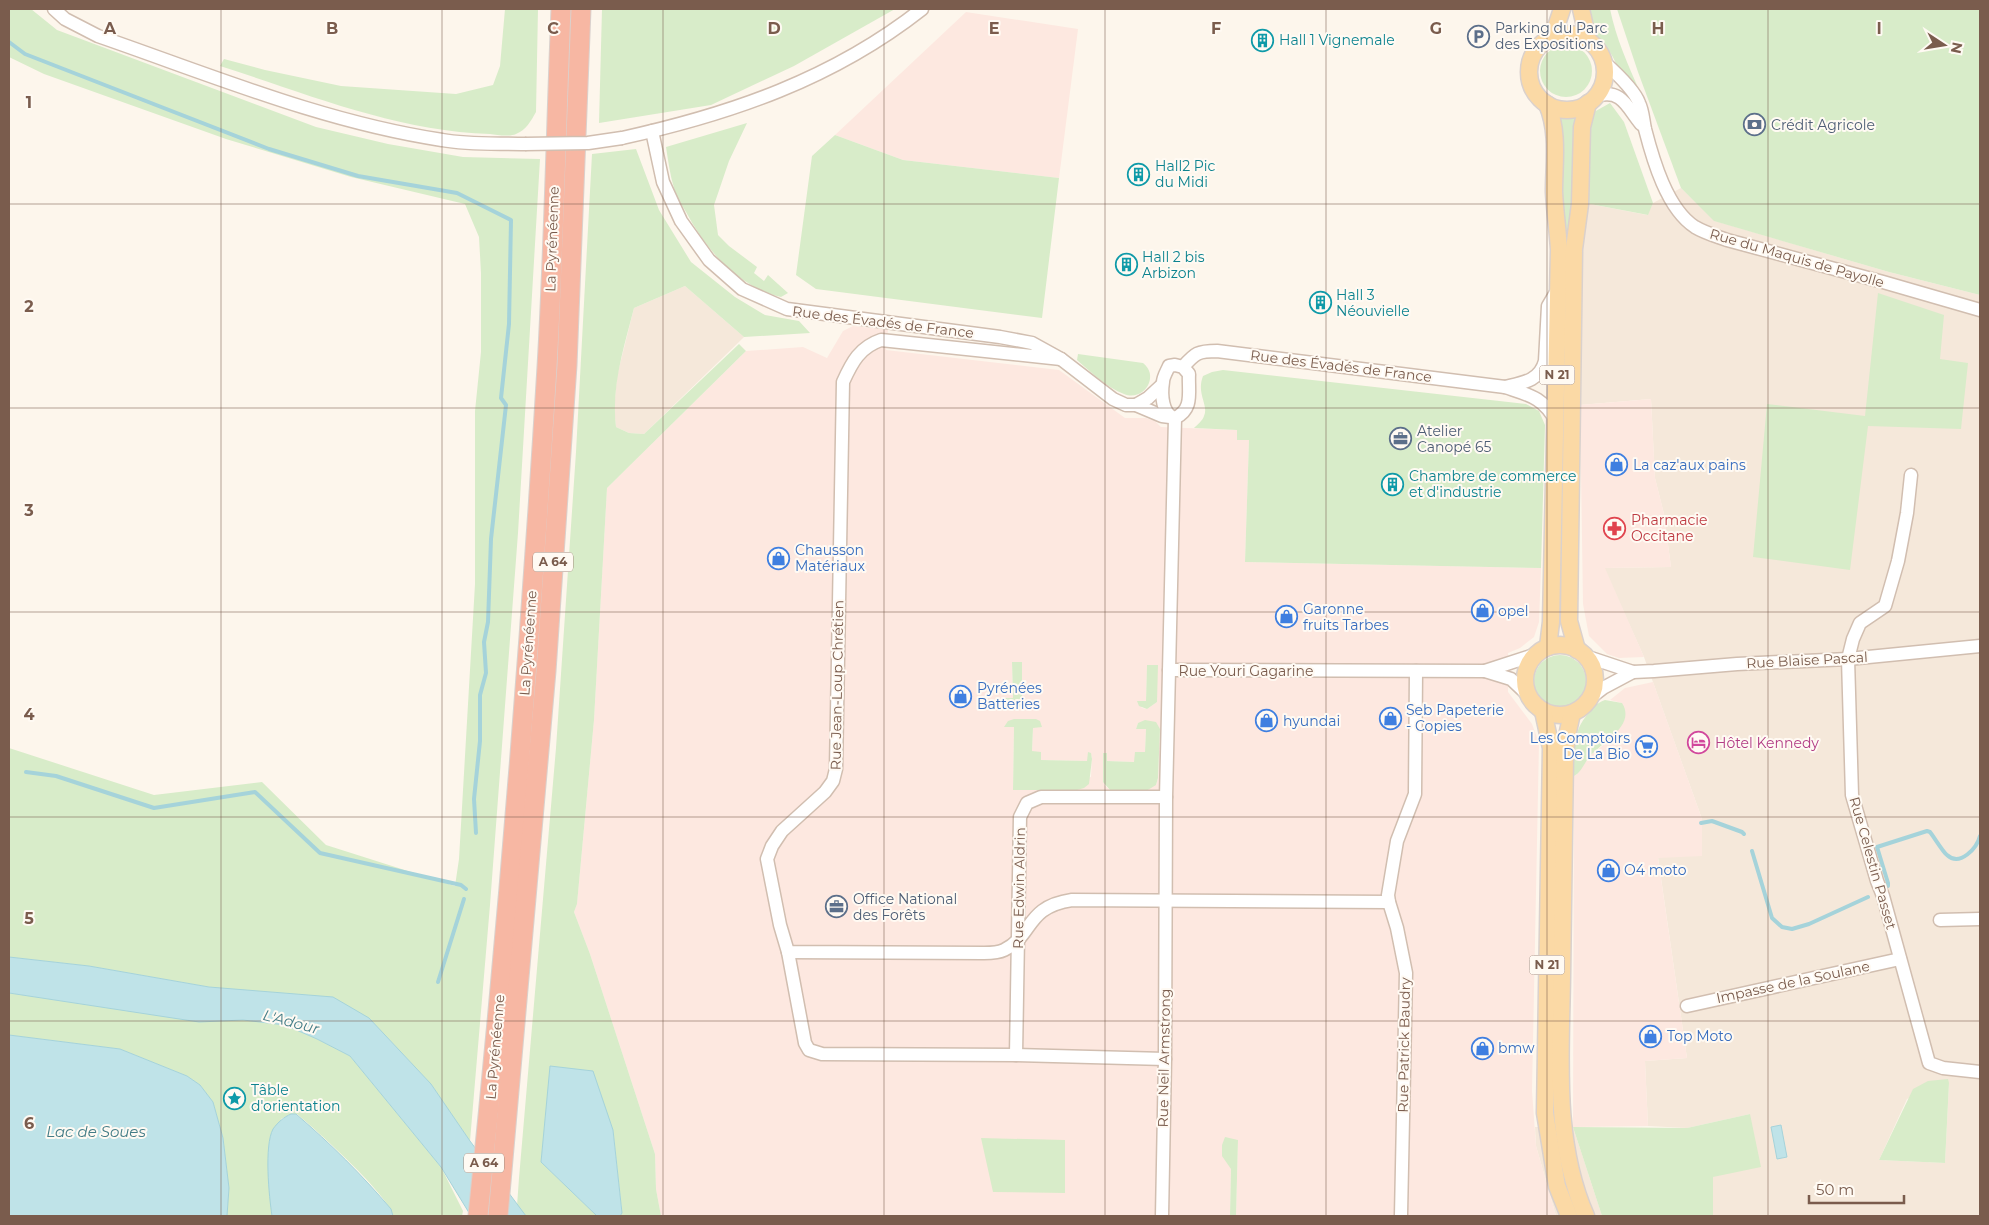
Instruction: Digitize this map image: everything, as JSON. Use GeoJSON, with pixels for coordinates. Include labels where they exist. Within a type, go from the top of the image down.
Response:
{"type":"FeatureCollection","features":[{"type":"Feature","properties":{"kind":"highway","name":"La Pyrénéenne"},"geometry":{"type":"LineString","coordinates":[[478,1216],[489,1110],[526,679],[546,384],[561,9]]}},
{"type":"Feature","properties":{"kind":"highway","name":"La Pyrénéenne"},"geometry":{"type":"LineString","coordinates":[[498,1216],[546,671],[565,395],[581,9]]}},
{"type":"Feature","properties":{"kind":"main road"},"geometry":{"type":"LineString","coordinates":[[1553,36],[1562,9]]}},
{"type":"Feature","properties":{"kind":"main road"},"geometry":{"type":"LineString","coordinates":[[1581,9],[1588,40]]}},
{"type":"Feature","properties":{"kind":"main road"},"geometry":{"type":"LineString","coordinates":[[1577,35],[1588,40],[1598,48],[1604,62],[1604,83],[1592,100],[1572,110],[1561,109],[1547,104],[1533,88],[1530,76],[1530,64],[1535,52],[1553,36],[1577,35]]}},
{"type":"Feature","properties":{"kind":"main road","name":"N 21"},"geometry":{"type":"LineString","coordinates":[[1581,653],[1569,620],[1574,250],[1580,204],[1582,127],[1592,100]]}},
{"type":"Feature","properties":{"kind":"main road","name":"N 21"},"geometry":{"type":"LineString","coordinates":[[1547,104],[1552,115],[1554,130],[1554,192],[1559,238],[1551,622],[1548,647]]}},
{"type":"Feature","properties":{"kind":"main road"},"geometry":{"type":"LineString","coordinates":[[1558,645],[1581,653],[1591,665],[1594,675],[1594,687],[1590,698],[1582,707],[1572,713],[1552,714],[1543,711],[1534,704],[1525,684],[1527,667],[1534,655],[1548,647],[1558,645]]}},
{"type":"Feature","properties":{"kind":"main road","name":"N 21"},"geometry":{"type":"LineString","coordinates":[[1543,711],[1551,748],[1545,1113],[1557,1186],[1569,1216]]}},
{"type":"Feature","properties":{"kind":"main road","name":"N 21"},"geometry":{"type":"LineString","coordinates":[[1572,713],[1565,755],[1560,1082],[1565,1144],[1573,1178],[1586,1216]]}},
{"type":"Feature","properties":{"kind":"street"},"geometry":{"type":"LineString","coordinates":[[54,9],[65,19],[98,36],[315,112],[380,129],[444,141],[525,144],[588,143],[622,138],[724,112],[768,97],[807,80],[865,48],[922,9]]}},
{"type":"Feature","properties":{"kind":"street","name":"Rue du Maquis de Payolle"},"geometry":{"type":"LineString","coordinates":[[1604,62],[1635,94],[1643,115],[1644,127],[1658,170],[1670,200],[1683,216],[1702,230],[1727,240],[1980,310]]}},
{"type":"Feature","properties":{"kind":"street","name":"Rue du Maquis de Payolle"},"geometry":{"type":"LineString","coordinates":[[1592,100],[1608,95],[1626,101],[1644,127]]}},
{"type":"Feature","properties":{"kind":"street","name":"Rue des Évadés de France"},"geometry":{"type":"LineString","coordinates":[[652,131],[663,182],[681,221],[709,260],[742,288],[787,310],[1000,337],[1032,343],[1061,359],[1114,399],[1126,404],[1136,405],[1162,416],[1173,417]]}},
{"type":"Feature","properties":{"kind":"street","name":"Rue des Évadés de France"},"geometry":{"type":"LineString","coordinates":[[1505,388],[1529,381],[1539,375],[1544,369],[1548,306],[1558,289]]}},
{"type":"Feature","properties":{"kind":"street","name":"Rue Jean-Loup Chrétien"},"geometry":{"type":"LineString","coordinates":[[1016,1055],[822,1054],[809,1050],[804,1043],[788,952],[780,924],[767,859],[772,846],[782,831],[825,792],[833,781],[836,769],[843,382],[851,363],[863,349],[870,344],[882,340],[1061,359]]}},
{"type":"Feature","properties":{"kind":"street","name":"Rue des Évadés de France"},"geometry":{"type":"LineString","coordinates":[[1162,385],[1169,366],[1183,367],[1201,351],[1217,351],[1505,388],[1540,400],[1550,410],[1556,421]]}},
{"type":"Feature","properties":{"kind":"street"},"geometry":{"type":"LineString","coordinates":[[1173,417],[1185,413],[1188,408],[1189,374],[1183,367]]}},
{"type":"Feature","properties":{"kind":"street"},"geometry":{"type":"LineString","coordinates":[[1136,405],[1148,398],[1162,385]]}},
{"type":"Feature","properties":{"kind":"street","name":"Rue Youri Gagarine"},"geometry":{"type":"LineString","coordinates":[[1162,385],[1165,410],[1173,417],[1169,670],[1485,671],[1511,679],[1528,694]]}},
{"type":"Feature","properties":{"kind":"street","name":"Rue Celestin Passet"},"geometry":{"type":"LineString","coordinates":[[1911,475],[1907,513],[1898,561],[1885,606],[1860,623],[1853,639],[1848,659],[1852,795],[1929,1063],[1943,1068],[1980,1072]]}},
{"type":"Feature","properties":{"kind":"street","name":"Rue Blaise Pascal"},"geometry":{"type":"LineString","coordinates":[[1581,653],[1633,672],[1848,659],[1980,646]]}},
{"type":"Feature","properties":{"kind":"street","name":"Rue Youri Gagarine"},"geometry":{"type":"LineString","coordinates":[[1485,671],[1534,655]]}},
{"type":"Feature","properties":{"kind":"street","name":"Rue Neil Armstrong"},"geometry":{"type":"LineString","coordinates":[[1162,1216],[1169,670]]}},
{"type":"Feature","properties":{"kind":"street","name":"Rue Patrick Baudry"},"geometry":{"type":"LineString","coordinates":[[1401,1215],[1406,973],[1397,928],[1388,902],[1388,895],[1397,841],[1415,794],[1416,671]]}},
{"type":"Feature","properties":{"kind":"street","name":"Rue Blaise Pascal"},"geometry":{"type":"LineString","coordinates":[[1590,698],[1603,688],[1633,672]]}},
{"type":"Feature","properties":{"kind":"street","name":"Rue Edwin Aldrin"},"geometry":{"type":"LineString","coordinates":[[1016,1055],[1020,817],[1027,804],[1041,797],[1166,797]]}},
{"type":"Feature","properties":{"kind":"street"},"geometry":{"type":"LineString","coordinates":[[788,952],[984,954],[1002,952],[1018,939],[1032,920],[1046,907],[1072,900],[1388,902]]}},
{"type":"Feature","properties":{"kind":"street"},"geometry":{"type":"LineString","coordinates":[[1940,920],[1980,919]]}},
{"type":"Feature","properties":{"kind":"street","name":"Impasse de la Soulane"},"geometry":{"type":"LineString","coordinates":[[1687,1006],[1900,958]]}},
{"type":"Feature","properties":{"kind":"street"},"geometry":{"type":"LineString","coordinates":[[1016,1055],[1165,1059]]}},
{"type":"Feature","properties":{"kind":"shaded area"},"geometry":{"type":"Polygon","coordinates":[[[966,12],[1078,29],[1059,178],[903,160],[835,135],[966,12]]]}},
{"type":"Feature","properties":{"kind":"shaded area"},"geometry":{"type":"Polygon","coordinates":[[[1681,188],[1715,221],[1889,272],[1980,295],[1980,1216],[1713,1216],[1713,1177],[1750,1114],[1687,1128],[1648,1126],[1645,1061],[1687,1058],[1658,857],[1702,819],[1644,657],[1604,568],[1671,567],[1664,514],[1655,478],[1651,399],[1580,405],[1581,243],[1585,203],[1647,215],[1653,203],[1681,188]],[[1949,1083],[1907,1099],[1879,1160],[1945,1163],[1949,1083]]]}},
{"type":"Feature","properties":{"kind":"shaded area"},"geometry":{"type":"Polygon","coordinates":[[[685,286],[744,337],[644,434],[629,433],[616,427],[614,408],[617,376],[634,308],[685,286]]]}},
{"type":"Feature","properties":{"kind":"shaded area"},"geometry":{"type":"Polygon","coordinates":[[[853,326],[888,330],[886,350],[1059,370],[1125,418],[1146,418],[1155,421],[1161,427],[1237,430],[1249,440],[1245,562],[1541,568],[1539,622],[1534,637],[1520,648],[1508,653],[1508,692],[1532,724],[1539,743],[1532,1091],[1536,1146],[1556,1216],[1236,1216],[1238,1140],[1231,1169],[1230,1216],[661,1216],[656,1189],[655,1154],[590,954],[574,912],[577,904],[594,720],[607,488],[746,351],[803,347],[827,358],[843,331],[853,326]],[[1012,662],[1013,698],[1004,698],[1010,707],[1022,707],[1022,662],[1012,662]],[[1147,666],[1146,701],[1138,701],[1142,708],[1147,709],[1157,702],[1147,666]],[[1138,723],[1136,729],[1146,729],[1145,752],[1135,762],[1107,761],[1107,753],[1104,785],[1110,790],[1156,785],[1160,729],[1138,723]],[[1014,727],[1013,790],[1091,777],[1092,755],[1088,761],[1041,760],[1032,751],[1033,727],[1014,727]]]}},
{"type":"Feature","properties":{"kind":"shaded area"},"geometry":{"type":"Polygon","coordinates":[[[1651,399],[1655,478],[1664,514],[1671,567],[1605,568],[1644,657],[1619,658],[1607,654],[1589,636],[1583,604],[1580,405],[1651,399]]]}},
{"type":"Feature","properties":{"kind":"shaded area"},"geometry":{"type":"Polygon","coordinates":[[[1653,682],[1702,819],[1702,856],[1658,858],[1687,1058],[1645,1061],[1648,1126],[1573,1127],[1574,776],[1590,756],[1613,737],[1622,703],[1610,700],[1625,688],[1653,682]]]}},
{"type":"Feature","properties":{"kind":"shaded area"},"geometry":{"type":"Polygon","coordinates":[[[1535,1127],[1573,1127],[1602,1216],[1556,1216],[1536,1146],[1535,1127]]]}},
{"type":"Feature","properties":{"kind":"green space"},"geometry":{"type":"Polygon","coordinates":[[[9,9],[31,9],[57,30],[316,127],[388,144],[463,157],[540,159],[518,533],[470,1141],[431,1084],[369,1018],[89,966],[9,957],[9,748],[154,795],[262,782],[326,845],[455,886],[459,859],[475,584],[475,411],[481,352],[481,273],[479,237],[465,204],[351,177],[226,139],[44,74],[9,57],[9,9]]]}},
{"type":"Feature","properties":{"kind":"green space"},"geometry":{"type":"Polygon","coordinates":[[[505,9],[538,9],[536,112],[525,128],[513,135],[503,136],[455,131],[386,119],[220,66],[224,59],[341,86],[456,94],[493,85],[500,66],[505,9]]]}},
{"type":"Feature","properties":{"kind":"green space"},"geometry":{"type":"Polygon","coordinates":[[[602,9],[895,9],[794,66],[711,105],[599,123],[602,9]]]}},
{"type":"Feature","properties":{"kind":"green space"},"geometry":{"type":"Polygon","coordinates":[[[1588,9],[1610,9],[1619,41],[1640,92],[1625,80],[1608,49],[1591,28],[1588,9]]]}},
{"type":"Feature","properties":{"kind":"green space"},"geometry":{"type":"Polygon","coordinates":[[[1617,9],[1980,9],[1980,295],[1889,272],[1714,221],[1681,188],[1617,9]]]}},
{"type":"Feature","properties":{"kind":"green space"},"geometry":{"type":"Polygon","coordinates":[[[1561,45],[1571,45],[1581,49],[1588,56],[1592,71],[1588,86],[1581,93],[1571,97],[1561,97],[1551,93],[1544,86],[1540,76],[1540,66],[1544,56],[1551,49],[1561,45]]]}},
{"type":"Feature","properties":{"kind":"green space"},"geometry":{"type":"Polygon","coordinates":[[[1610,103],[1624,122],[1653,203],[1648,215],[1585,203],[1585,146],[1594,112],[1610,103]]]}},
{"type":"Feature","properties":{"kind":"green space"},"geometry":{"type":"Polygon","coordinates":[[[1558,115],[1577,115],[1574,199],[1569,238],[1565,237],[1558,115]]]}},
{"type":"Feature","properties":{"kind":"green space"},"geometry":{"type":"Polygon","coordinates":[[[747,123],[729,161],[714,205],[718,235],[729,246],[757,267],[754,273],[764,281],[768,275],[788,293],[781,297],[765,292],[737,276],[714,253],[694,226],[679,201],[670,173],[666,147],[747,123]]]}},
{"type":"Feature","properties":{"kind":"green space"},"geometry":{"type":"Polygon","coordinates":[[[835,135],[903,160],[1059,178],[1042,318],[816,289],[796,275],[812,156],[835,135]]]}},
{"type":"Feature","properties":{"kind":"green space"},"geometry":{"type":"Polygon","coordinates":[[[636,149],[659,210],[691,262],[735,297],[765,315],[799,321],[810,333],[744,337],[685,286],[634,308],[619,367],[615,397],[616,427],[629,433],[644,434],[739,344],[746,351],[607,488],[594,720],[577,904],[574,912],[590,954],[655,1154],[656,1189],[661,1216],[620,1216],[622,1212],[613,1130],[551,1066],[541,1162],[597,1216],[526,1216],[517,1206],[556,748],[576,452],[592,154],[636,149]]]}},
{"type":"Feature","properties":{"kind":"green space"},"geometry":{"type":"Polygon","coordinates":[[[1878,293],[1944,315],[1940,359],[1968,363],[1961,429],[1868,426],[1850,570],[1753,557],[1767,404],[1865,416],[1878,293]]]}},
{"type":"Feature","properties":{"kind":"green space"},"geometry":{"type":"Polygon","coordinates":[[[1078,354],[1143,363],[1148,368],[1150,381],[1143,391],[1138,394],[1124,394],[1111,388],[1077,360],[1078,354]]]}},
{"type":"Feature","properties":{"kind":"green space"},"geometry":{"type":"Polygon","coordinates":[[[1223,370],[1526,404],[1539,411],[1545,425],[1541,568],[1245,562],[1249,440],[1237,440],[1237,430],[1194,428],[1205,412],[1201,388],[1203,376],[1223,370]]]}},
{"type":"Feature","properties":{"kind":"green space"},"geometry":{"type":"Polygon","coordinates":[[[1555,655],[1565,655],[1575,659],[1582,666],[1586,681],[1582,696],[1575,703],[1565,707],[1555,707],[1545,703],[1538,696],[1534,686],[1534,676],[1538,666],[1545,659],[1555,655]]]}},
{"type":"Feature","properties":{"kind":"green space"},"geometry":{"type":"Polygon","coordinates":[[[1012,662],[1022,662],[1022,707],[1010,707],[1004,698],[1013,698],[1012,662]]]}},
{"type":"Feature","properties":{"kind":"green space"},"geometry":{"type":"Polygon","coordinates":[[[1147,665],[1158,665],[1157,702],[1147,709],[1139,706],[1137,701],[1146,701],[1147,665]]]}},
{"type":"Feature","properties":{"kind":"green space"},"geometry":{"type":"Polygon","coordinates":[[[1605,700],[1622,703],[1625,718],[1617,732],[1591,755],[1574,776],[1574,751],[1578,729],[1593,708],[1605,700]]]}},
{"type":"Feature","properties":{"kind":"green space"},"geometry":{"type":"Polygon","coordinates":[[[1014,719],[1036,719],[1040,721],[1042,727],[1033,728],[1032,751],[1041,752],[1041,760],[1087,761],[1088,752],[1091,753],[1089,784],[1077,790],[1013,790],[1014,727],[1004,727],[1008,721],[1014,719]]]}},
{"type":"Feature","properties":{"kind":"green space"},"geometry":{"type":"Polygon","coordinates":[[[1145,720],[1156,722],[1160,729],[1156,785],[1146,791],[1110,790],[1103,782],[1103,753],[1107,753],[1107,761],[1134,762],[1135,752],[1145,752],[1146,729],[1136,729],[1138,723],[1145,720]]]}},
{"type":"Feature","properties":{"kind":"green space"},"geometry":{"type":"Polygon","coordinates":[[[9,993],[199,1021],[243,1020],[285,1025],[317,1039],[350,1056],[441,1167],[463,1211],[462,1216],[393,1216],[379,1193],[351,1163],[297,1114],[291,1114],[281,1119],[269,1181],[272,1216],[227,1216],[229,1188],[223,1138],[213,1102],[200,1085],[187,1076],[120,1049],[9,1035],[9,993]]]}},
{"type":"Feature","properties":{"kind":"green space"},"geometry":{"type":"Polygon","coordinates":[[[1948,1079],[1945,1163],[1879,1160],[1913,1089],[1928,1081],[1948,1079]]]}},
{"type":"Feature","properties":{"kind":"green space"},"geometry":{"type":"Polygon","coordinates":[[[1750,1114],[1761,1167],[1713,1177],[1713,1216],[1602,1216],[1573,1127],[1687,1128],[1750,1114]]]}},
{"type":"Feature","properties":{"kind":"green space"},"geometry":{"type":"Polygon","coordinates":[[[1225,1137],[1238,1140],[1236,1216],[1230,1216],[1231,1169],[1222,1156],[1222,1145],[1225,1137]]]}},
{"type":"Feature","properties":{"kind":"green space"},"geometry":{"type":"Polygon","coordinates":[[[981,1138],[1065,1140],[1065,1193],[993,1192],[981,1138]]]}},
{"type":"Feature","properties":{"kind":"water","name":"L'Adour"},"geometry":{"type":"Polygon","coordinates":[[[9,957],[89,966],[209,987],[333,997],[369,1018],[431,1084],[470,1141],[526,1216],[471,1216],[441,1167],[350,1056],[317,1039],[285,1025],[243,1020],[199,1022],[9,993],[9,957]]]}},
{"type":"Feature","properties":{"kind":"water","name":"Lac de Soues"},"geometry":{"type":"Polygon","coordinates":[[[9,1035],[120,1049],[187,1076],[200,1085],[213,1102],[223,1138],[229,1188],[227,1216],[9,1216],[9,1035]]]}},
{"type":"Feature","properties":{"kind":"water"},"geometry":{"type":"Polygon","coordinates":[[[550,1066],[593,1071],[613,1130],[622,1213],[620,1216],[597,1216],[541,1162],[550,1066]]]}},
{"type":"Feature","properties":{"kind":"water"},"geometry":{"type":"Polygon","coordinates":[[[291,1114],[296,1114],[346,1160],[391,1209],[393,1216],[272,1216],[268,1171],[270,1137],[277,1124],[291,1114]]]}},
{"type":"Feature","properties":{"kind":"water"},"geometry":{"type":"Polygon","coordinates":[[[1781,1125],[1787,1157],[1777,1159],[1771,1127],[1781,1125]]]}},
{"type":"Feature","properties":{"kind":"waterway"},"geometry":{"type":"LineString","coordinates":[[9,42],[25,54],[269,149],[358,176],[457,193],[511,220],[509,324],[501,398],[506,405],[491,539],[488,622],[484,642],[486,673],[480,695],[480,741],[474,799],[476,833]]}},
{"type":"Feature","properties":{"kind":"waterway"},"geometry":{"type":"LineString","coordinates":[[26,772],[56,776],[154,808],[255,792],[320,853],[461,885],[466,889]]}},
{"type":"Feature","properties":{"kind":"waterway"},"geometry":{"type":"LineString","coordinates":[[1701,823],[1712,821],[1744,834]]}},
{"type":"Feature","properties":{"kind":"waterway"},"geometry":{"type":"LineString","coordinates":[[1886,887],[1888,883],[1877,847],[1927,831],[1930,832],[1947,855],[1957,859],[1972,850],[1980,836]]}},
{"type":"Feature","properties":{"kind":"waterway"},"geometry":{"type":"LineString","coordinates":[[1752,851],[1772,918],[1782,927],[1792,929],[1809,924],[1868,897]]}},
{"type":"Feature","properties":{"kind":"waterway"},"geometry":{"type":"LineString","coordinates":[[438,982],[464,899]]}},
{"type":"Feature","properties":{"kind":"place","name":"Parking du Parc des Expositions"},"geometry":{"type":"Point","coordinates":[1479,36]}},
{"type":"Feature","properties":{"kind":"place","name":"Hall 1 Vignemale"},"geometry":{"type":"Point","coordinates":[1263,40]}},
{"type":"Feature","properties":{"kind":"place","name":"Crédit Agricole"},"geometry":{"type":"Point","coordinates":[1755,125]}},
{"type":"Feature","properties":{"kind":"place","name":"Hall2 Pic du Midi"},"geometry":{"type":"Point","coordinates":[1139,174]}},
{"type":"Feature","properties":{"kind":"place","name":"Hall 2 bis Arbizon"},"geometry":{"type":"Point","coordinates":[1126,265]}},
{"type":"Feature","properties":{"kind":"place","name":"Hall 3 Néouvielle"},"geometry":{"type":"Point","coordinates":[1320,303]}},
{"type":"Feature","properties":{"kind":"place","name":"Atelier Canopé 65"},"geometry":{"type":"Point","coordinates":[1401,439]}},
{"type":"Feature","properties":{"kind":"place","name":"La caz'aux pains"},"geometry":{"type":"Point","coordinates":[1617,465]}},
{"type":"Feature","properties":{"kind":"place","name":"Chambre de commerce et d'industrie"},"geometry":{"type":"Point","coordinates":[1393,484]}},
{"type":"Feature","properties":{"kind":"place","name":"Pharmacie Occitane"},"geometry":{"type":"Point","coordinates":[1615,528]}},
{"type":"Feature","properties":{"kind":"place","name":"Chausson Matériaux"},"geometry":{"type":"Point","coordinates":[779,558]}},
{"type":"Feature","properties":{"kind":"place","name":"opel"},"geometry":{"type":"Point","coordinates":[1482,611]}},
{"type":"Feature","properties":{"kind":"place","name":"Garonne fruits Tarbes"},"geometry":{"type":"Point","coordinates":[1287,617]}},
{"type":"Feature","properties":{"kind":"place","name":"Pyrénées Batteries"},"geometry":{"type":"Point","coordinates":[961,696]}},
{"type":"Feature","properties":{"kind":"place","name":"Seb Papeterie - Copies"},"geometry":{"type":"Point","coordinates":[1390,718]}},
{"type":"Feature","properties":{"kind":"place","name":"hyundai"},"geometry":{"type":"Point","coordinates":[1267,721]}},
{"type":"Feature","properties":{"kind":"place","name":"Hôtel Kennedy"},"geometry":{"type":"Point","coordinates":[1699,743]}},
{"type":"Feature","properties":{"kind":"place","name":"Les Comptoirs De La Bio"},"geometry":{"type":"Point","coordinates":[1646,746]}},
{"type":"Feature","properties":{"kind":"place","name":"O4 moto"},"geometry":{"type":"Point","coordinates":[1608,870]}},
{"type":"Feature","properties":{"kind":"place","name":"Office National des Forêts"},"geometry":{"type":"Point","coordinates":[837,907]}},
{"type":"Feature","properties":{"kind":"place","name":"Top Moto"},"geometry":{"type":"Point","coordinates":[1651,1036]}},
{"type":"Feature","properties":{"kind":"place","name":"bmw"},"geometry":{"type":"Point","coordinates":[1482,1048]}},
{"type":"Feature","properties":{"kind":"place","name":"Tâble d'orientation"},"geometry":{"type":"Point","coordinates":[235,1098]}}]}
